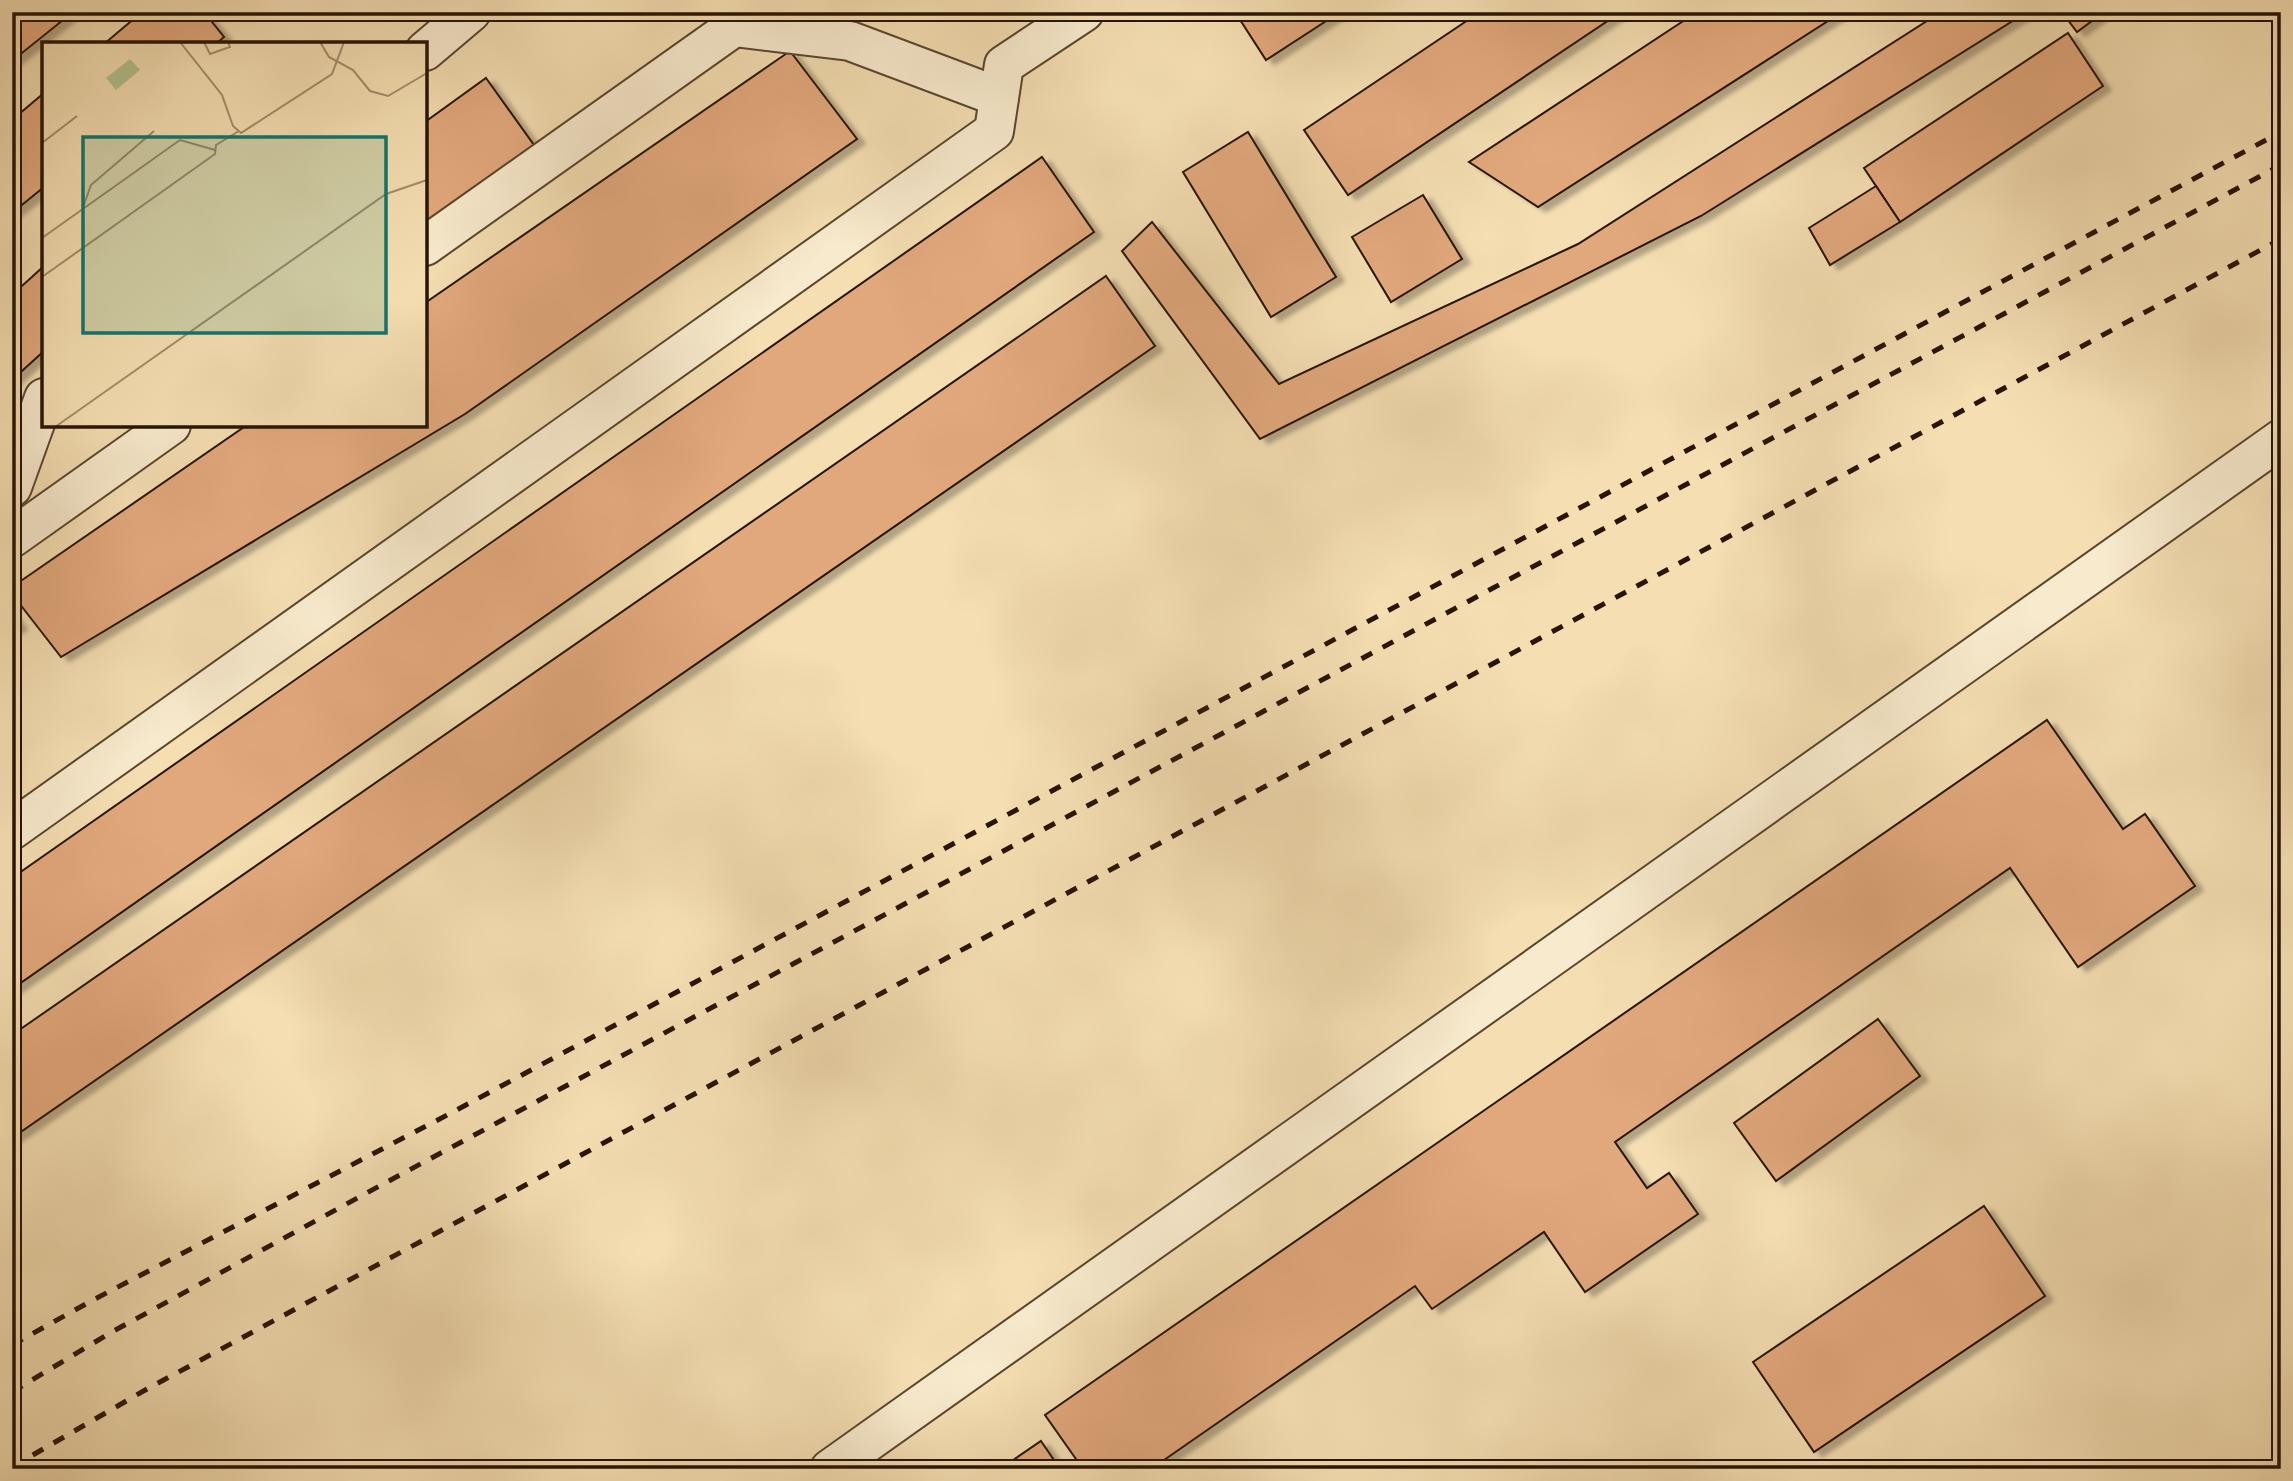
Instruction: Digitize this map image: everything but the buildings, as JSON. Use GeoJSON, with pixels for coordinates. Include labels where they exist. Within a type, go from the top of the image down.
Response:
{"type":"FeatureCollection","features":[{"type":"Feature","properties":{"kind":"street"},"geometry":{"type":"LineString","coordinates":[[427,49],[471,12]]}},
{"type":"Feature","properties":{"kind":"street"},"geometry":{"type":"LineString","coordinates":[[12,830],[994,131],[1004,65],[1084,12]]}},
{"type":"Feature","properties":{"kind":"street"},"geometry":{"type":"LineString","coordinates":[[427,245],[734,27],[850,41],[999,97]]}},
{"type":"Feature","properties":{"kind":"street"},"geometry":{"type":"LineString","coordinates":[[12,487],[42,404]]}},
{"type":"Feature","properties":{"kind":"street"},"geometry":{"type":"LineString","coordinates":[[12,538],[168,427]]}},
{"type":"Feature","properties":{"kind":"street"},"geometry":{"type":"LineString","coordinates":[[830,1469],[2281,439]]}},
{"type":"Feature","properties":{"kind":"railway"},"geometry":{"type":"LineString","coordinates":[[12,1345],[451,1113],[2281,132]]}},
{"type":"Feature","properties":{"kind":"railway"},"geometry":{"type":"LineString","coordinates":[[12,1392],[110,1333],[385,1183],[2281,165]]}},
{"type":"Feature","properties":{"kind":"railway"},"geometry":{"type":"LineString","coordinates":[[12,1467],[147,1389],[2281,239]]}}]}
